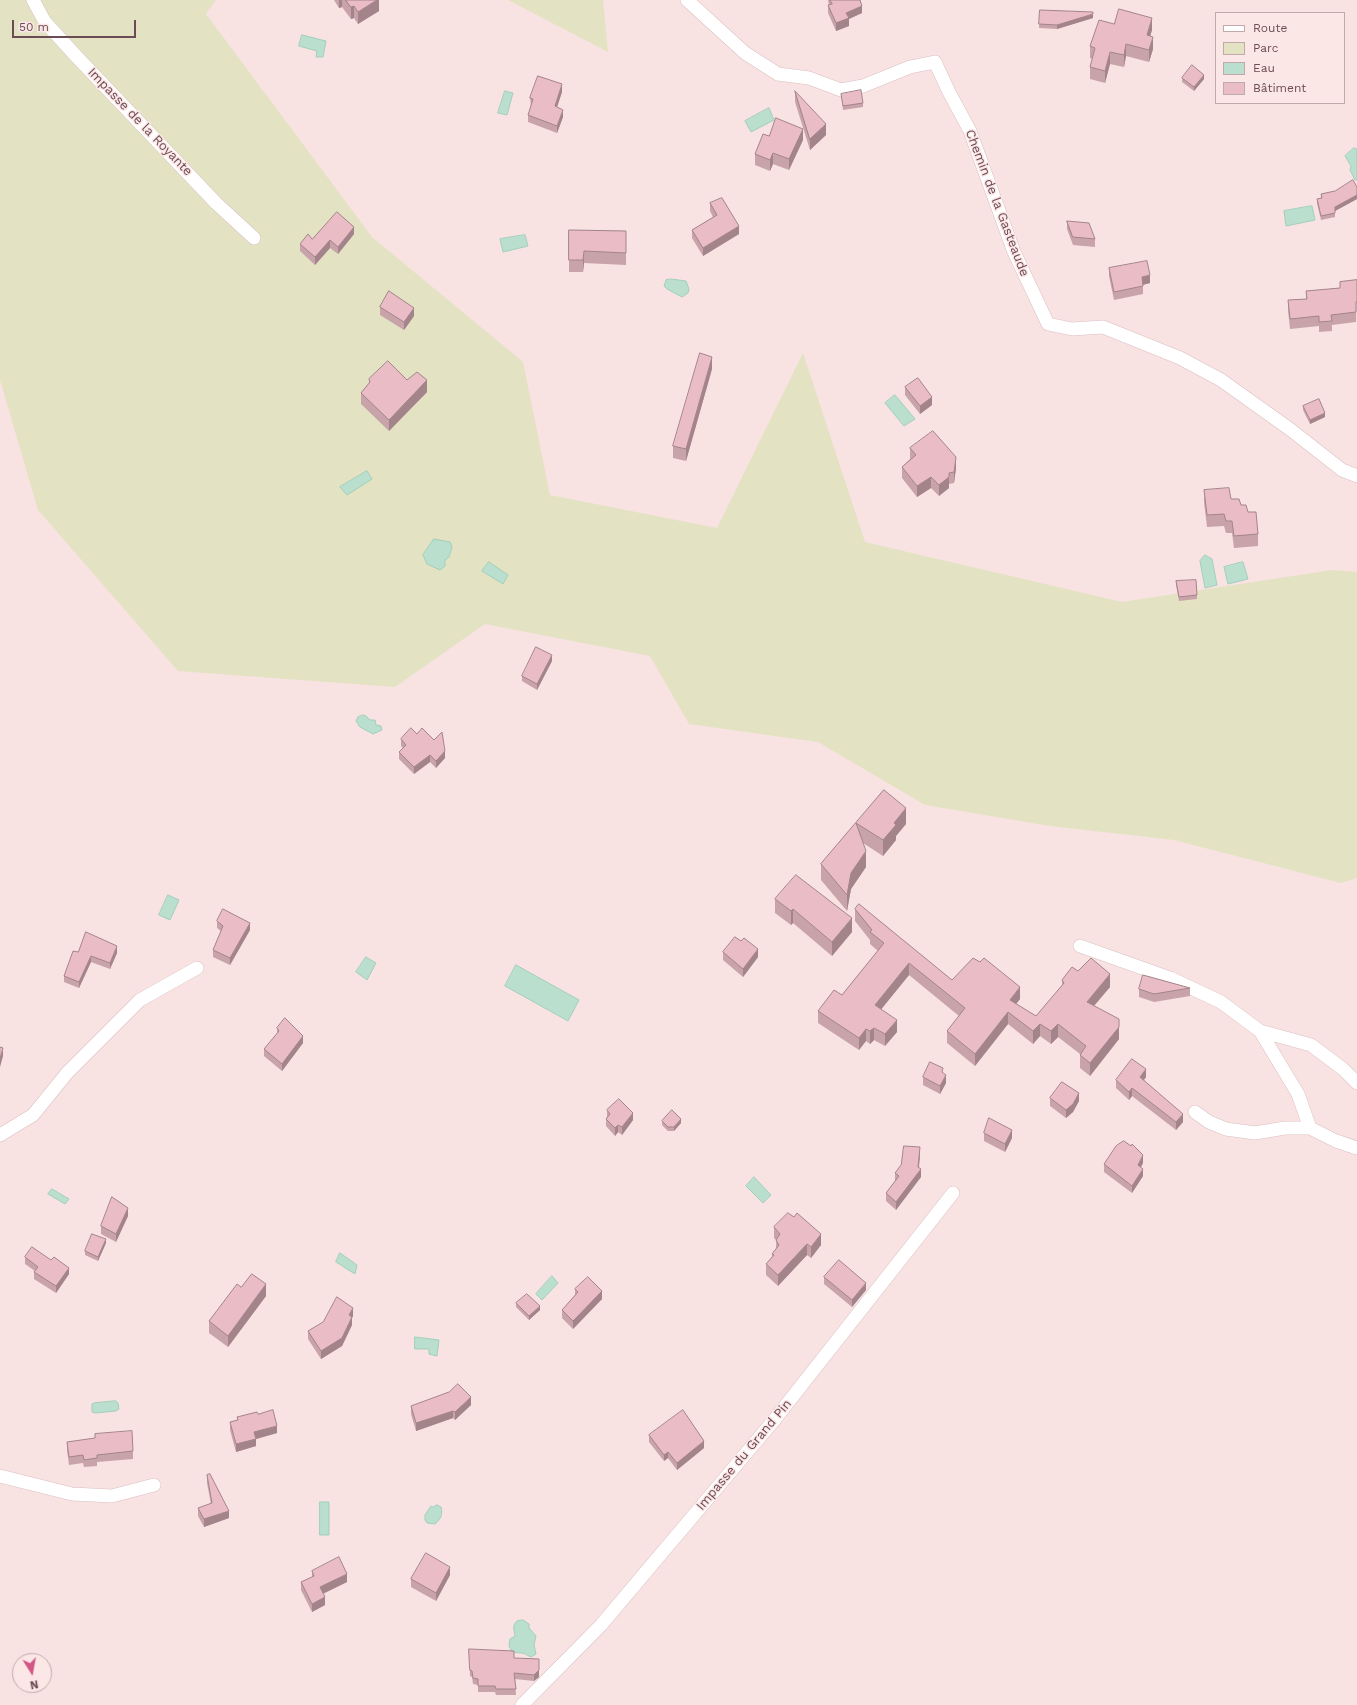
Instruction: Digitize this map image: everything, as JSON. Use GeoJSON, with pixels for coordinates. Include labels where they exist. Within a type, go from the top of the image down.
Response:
{"type":"FeatureCollection","features":[{"type":"Feature","properties":{"kind":"street","name":"Impasse de la Royante"},"geometry":{"type":"LineString","coordinates":[[33,0],[45,22],[76,56],[216,203],[254,238]]}},
{"type":"Feature","properties":{"kind":"street","name":"Chemin de la Gasteaude"},"geometry":{"type":"LineString","coordinates":[[687,0],[745,53],[778,74],[809,78],[841,90],[863,86],[910,67],[935,62],[949,92],[970,130],[1014,252],[1048,324],[1072,329],[1103,327],[1180,358],[1221,380],[1291,430],[1342,470],[1357,476]]}},
{"type":"Feature","properties":{"kind":"street"},"geometry":{"type":"LineString","coordinates":[[1080,946],[1170,978],[1202,993],[1221,1002],[1260,1031],[1311,1045],[1343,1069],[1357,1083]]}},
{"type":"Feature","properties":{"kind":"street"},"geometry":{"type":"LineString","coordinates":[[0,1135],[33,1115],[67,1072],[140,1000],[197,968]]}},
{"type":"Feature","properties":{"kind":"street"},"geometry":{"type":"LineString","coordinates":[[1260,1031],[1298,1094],[1310,1128]]}},
{"type":"Feature","properties":{"kind":"street"},"geometry":{"type":"LineString","coordinates":[[1195,1112],[1209,1122],[1226,1129],[1254,1133],[1286,1128],[1310,1128],[1336,1141],[1357,1148]]}},
{"type":"Feature","properties":{"kind":"street","name":"Impasse du Grand Pin"},"geometry":{"type":"LineString","coordinates":[[522,1705],[600,1625],[775,1420],[916,1238],[953,1193]]}},
{"type":"Feature","properties":{"kind":"street"},"geometry":{"type":"LineString","coordinates":[[0,1476],[72,1494],[112,1496],[154,1485]]}},
{"type":"Feature","properties":{"kind":"green space"},"geometry":{"type":"Polygon","coordinates":[[[0,0],[216,0],[206,14],[372,237],[523,362],[550,495],[717,528],[803,353],[865,542],[1122,602],[1332,570],[1357,572],[1357,878],[1341,883],[1174,840],[1050,826],[925,805],[818,742],[689,724],[650,656],[485,624],[395,687],[178,671],[38,510],[0,380],[0,0]]]}},
{"type":"Feature","properties":{"kind":"green space"},"geometry":{"type":"Polygon","coordinates":[[[508,0],[603,0],[608,52],[508,0]]]}},
{"type":"Feature","properties":{"kind":"water"},"geometry":{"type":"Polygon","coordinates":[[[302,35],[326,41],[323,57],[316,57],[317,51],[299,46],[302,35]]]}},
{"type":"Feature","properties":{"kind":"water"},"geometry":{"type":"Polygon","coordinates":[[[505,91],[513,93],[507,115],[498,113],[505,91]]]}},
{"type":"Feature","properties":{"kind":"water"},"geometry":{"type":"Polygon","coordinates":[[[769,108],[774,120],[751,132],[745,121],[769,108]]]}},
{"type":"Feature","properties":{"kind":"water"},"geometry":{"type":"Polygon","coordinates":[[[1354,148],[1357,149],[1357,180],[1355,180],[1350,170],[1351,166],[1345,156],[1354,148]]]}},
{"type":"Feature","properties":{"kind":"water"},"geometry":{"type":"Polygon","coordinates":[[[1312,206],[1315,220],[1286,226],[1284,211],[1312,206]]]}},
{"type":"Feature","properties":{"kind":"water"},"geometry":{"type":"Polygon","coordinates":[[[525,235],[528,246],[503,252],[500,239],[525,235]]]}},
{"type":"Feature","properties":{"kind":"water"},"geometry":{"type":"Polygon","coordinates":[[[671,279],[686,281],[689,289],[688,293],[682,297],[667,289],[664,286],[666,280],[671,279]]]}},
{"type":"Feature","properties":{"kind":"water"},"geometry":{"type":"Polygon","coordinates":[[[895,395],[915,419],[904,426],[885,403],[895,395]]]}},
{"type":"Feature","properties":{"kind":"water"},"geometry":{"type":"Polygon","coordinates":[[[367,471],[372,479],[347,495],[340,487],[367,471]]]}},
{"type":"Feature","properties":{"kind":"water"},"geometry":{"type":"Polygon","coordinates":[[[434,539],[450,542],[452,547],[449,557],[445,560],[445,566],[440,570],[427,564],[423,555],[434,539]]]}},
{"type":"Feature","properties":{"kind":"water"},"geometry":{"type":"Polygon","coordinates":[[[1205,555],[1212,559],[1217,585],[1205,588],[1200,561],[1205,555]]]}},
{"type":"Feature","properties":{"kind":"water"},"geometry":{"type":"Polygon","coordinates":[[[489,562],[508,575],[503,584],[482,571],[489,562]]]}},
{"type":"Feature","properties":{"kind":"water"},"geometry":{"type":"Polygon","coordinates":[[[1243,562],[1248,579],[1228,584],[1224,567],[1243,562]]]}},
{"type":"Feature","properties":{"kind":"water"},"geometry":{"type":"Polygon","coordinates":[[[363,715],[370,720],[375,720],[376,725],[381,726],[382,730],[373,734],[360,727],[356,721],[358,717],[363,715]]]}},
{"type":"Feature","properties":{"kind":"water"},"geometry":{"type":"Polygon","coordinates":[[[168,895],[179,900],[170,920],[159,915],[168,895]]]}},
{"type":"Feature","properties":{"kind":"water"},"geometry":{"type":"Polygon","coordinates":[[[366,957],[376,963],[367,980],[356,972],[366,957]]]}},
{"type":"Feature","properties":{"kind":"water"},"geometry":{"type":"Polygon","coordinates":[[[516,965],[579,1000],[568,1021],[505,986],[516,965]]]}},
{"type":"Feature","properties":{"kind":"water"},"geometry":{"type":"Polygon","coordinates":[[[754,1177],[771,1195],[763,1203],[746,1186],[754,1177]]]}},
{"type":"Feature","properties":{"kind":"water"},"geometry":{"type":"Polygon","coordinates":[[[52,1189],[69,1199],[65,1204],[48,1194],[52,1189]]]}},
{"type":"Feature","properties":{"kind":"water"},"geometry":{"type":"Polygon","coordinates":[[[340,1253],[357,1265],[355,1274],[336,1262],[340,1253]]]}},
{"type":"Feature","properties":{"kind":"water"},"geometry":{"type":"Polygon","coordinates":[[[552,1276],[558,1283],[542,1300],[536,1294],[552,1276]]]}},
{"type":"Feature","properties":{"kind":"water"},"geometry":{"type":"Polygon","coordinates":[[[415,1337],[439,1340],[437,1356],[429,1354],[429,1349],[415,1349],[415,1337]]]}},
{"type":"Feature","properties":{"kind":"water"},"geometry":{"type":"Polygon","coordinates":[[[116,1401],[119,1409],[116,1411],[92,1412],[92,1404],[94,1403],[116,1401]]]}},
{"type":"Feature","properties":{"kind":"water"},"geometry":{"type":"Polygon","coordinates":[[[320,1502],[329,1502],[329,1535],[320,1535],[320,1502]]]}},
{"type":"Feature","properties":{"kind":"water"},"geometry":{"type":"Polygon","coordinates":[[[437,1505],[441,1507],[442,1512],[439,1520],[435,1524],[427,1523],[425,1520],[425,1515],[431,1506],[433,1507],[437,1505]]]}},
{"type":"Feature","properties":{"kind":"water"},"geometry":{"type":"Polygon","coordinates":[[[523,1620],[529,1624],[529,1628],[536,1636],[534,1645],[536,1654],[531,1657],[523,1653],[513,1652],[509,1646],[510,1639],[515,1636],[514,1624],[517,1621],[523,1620]]]}},
{"type":"Feature","properties":{"kind":"building"},"geometry":{"type":"Polygon","coordinates":[[[346,0],[377,0],[358,12],[354,6],[351,7],[346,0]]]}},
{"type":"Feature","properties":{"kind":"building"},"geometry":{"type":"Polygon","coordinates":[[[830,0],[860,0],[862,6],[846,13],[849,18],[836,23],[828,5],[832,4],[830,0]]]}},
{"type":"Feature","properties":{"kind":"building"},"geometry":{"type":"Polygon","coordinates":[[[1119,9],[1152,18],[1147,35],[1153,37],[1149,50],[1126,44],[1124,55],[1110,52],[1105,71],[1090,67],[1095,48],[1090,46],[1099,20],[1114,24],[1119,9]]]}},
{"type":"Feature","properties":{"kind":"building"},"geometry":{"type":"Polygon","coordinates":[[[1040,10],[1093,12],[1093,14],[1057,25],[1039,24],[1040,10]]]}},
{"type":"Feature","properties":{"kind":"building"},"geometry":{"type":"Polygon","coordinates":[[[1192,65],[1204,75],[1194,87],[1182,78],[1192,65]]]}},
{"type":"Feature","properties":{"kind":"building"},"geometry":{"type":"Polygon","coordinates":[[[538,76],[562,84],[555,106],[563,110],[557,126],[528,115],[533,99],[530,98],[538,76]]]}},
{"type":"Feature","properties":{"kind":"building"},"geometry":{"type":"Polygon","coordinates":[[[861,90],[863,103],[843,106],[841,94],[861,90]]]}},
{"type":"Feature","properties":{"kind":"building"},"geometry":{"type":"Polygon","coordinates":[[[795,91],[826,124],[810,139],[795,91]]]}},
{"type":"Feature","properties":{"kind":"building"},"geometry":{"type":"Polygon","coordinates":[[[776,118],[803,129],[789,159],[773,153],[770,160],[755,154],[763,134],[769,136],[776,118]]]}},
{"type":"Feature","properties":{"kind":"building"},"geometry":{"type":"Polygon","coordinates":[[[1353,180],[1357,187],[1357,195],[1335,207],[1335,213],[1321,216],[1317,199],[1322,198],[1321,194],[1335,191],[1353,180]]]}},
{"type":"Feature","properties":{"kind":"building"},"geometry":{"type":"Polygon","coordinates":[[[722,198],[739,226],[703,248],[692,230],[717,215],[710,203],[722,198]]]}},
{"type":"Feature","properties":{"kind":"building"},"geometry":{"type":"Polygon","coordinates":[[[337,212],[354,227],[338,247],[330,240],[315,257],[300,244],[308,234],[312,239],[337,212]]]}},
{"type":"Feature","properties":{"kind":"building"},"geometry":{"type":"Polygon","coordinates":[[[1067,221],[1089,223],[1095,239],[1073,237],[1067,221]]]}},
{"type":"Feature","properties":{"kind":"building"},"geometry":{"type":"Polygon","coordinates":[[[569,230],[626,231],[626,253],[584,251],[583,260],[569,260],[569,230]]]}},
{"type":"Feature","properties":{"kind":"building"},"geometry":{"type":"Polygon","coordinates":[[[1147,261],[1150,275],[1142,277],[1143,286],[1114,292],[1109,268],[1147,261]]]}},
{"type":"Feature","properties":{"kind":"building"},"geometry":{"type":"Polygon","coordinates":[[[1357,280],[1356,312],[1331,315],[1332,321],[1319,322],[1319,316],[1290,319],[1288,300],[1307,299],[1306,291],[1340,288],[1340,282],[1357,280]]]}},
{"type":"Feature","properties":{"kind":"building"},"geometry":{"type":"Polygon","coordinates":[[[389,291],[414,308],[404,322],[380,307],[389,291]]]}},
{"type":"Feature","properties":{"kind":"building"},"geometry":{"type":"Polygon","coordinates":[[[700,353],[712,357],[686,449],[673,446],[700,353]]]}},
{"type":"Feature","properties":{"kind":"building"},"geometry":{"type":"Polygon","coordinates":[[[388,361],[407,380],[417,372],[427,380],[389,420],[361,393],[370,382],[369,379],[388,361]]]}},
{"type":"Feature","properties":{"kind":"building"},"geometry":{"type":"Polygon","coordinates":[[[918,378],[932,397],[920,406],[905,387],[918,378]]]}},
{"type":"Feature","properties":{"kind":"building"},"geometry":{"type":"Polygon","coordinates":[[[1319,399],[1325,413],[1310,420],[1303,406],[1319,399]]]}},
{"type":"Feature","properties":{"kind":"building"},"geometry":{"type":"Polygon","coordinates":[[[933,431],[956,457],[954,472],[949,473],[949,477],[939,485],[931,477],[917,486],[902,467],[916,455],[910,448],[933,431]]]}},
{"type":"Feature","properties":{"kind":"building"},"geometry":{"type":"Polygon","coordinates":[[[1229,488],[1231,499],[1239,499],[1241,505],[1246,505],[1248,512],[1256,512],[1258,534],[1234,536],[1232,521],[1226,521],[1224,514],[1207,515],[1204,490],[1229,488]]]}},
{"type":"Feature","properties":{"kind":"building"},"geometry":{"type":"Polygon","coordinates":[[[1196,580],[1197,595],[1179,597],[1176,581],[1196,580]]]}},
{"type":"Feature","properties":{"kind":"building"},"geometry":{"type":"Polygon","coordinates":[[[536,647],[552,655],[537,684],[522,676],[536,647]]]}},
{"type":"Feature","properties":{"kind":"building"},"geometry":{"type":"Polygon","coordinates":[[[411,728],[417,734],[422,728],[434,740],[442,732],[445,751],[436,761],[430,755],[414,767],[399,752],[406,745],[401,739],[411,728]]]}},
{"type":"Feature","properties":{"kind":"building"},"geometry":{"type":"Polygon","coordinates":[[[884,790],[906,808],[894,823],[896,825],[883,840],[856,823],[866,851],[851,873],[847,895],[821,864],[884,790]]]}},
{"type":"Feature","properties":{"kind":"building"},"geometry":{"type":"Polygon","coordinates":[[[796,875],[852,918],[832,942],[793,909],[791,911],[775,899],[796,875]]]}},
{"type":"Feature","properties":{"kind":"building"},"geometry":{"type":"Polygon","coordinates":[[[859,904],[952,980],[973,958],[980,962],[984,958],[1020,987],[1010,1000],[1036,1016],[1064,983],[1062,980],[1072,967],[1078,971],[1091,958],[1110,974],[1087,1002],[1119,1019],[1119,1027],[1090,1063],[1080,1055],[1086,1046],[1058,1024],[1051,1031],[1040,1024],[1033,1031],[1008,1012],[975,1054],[947,1031],[965,1008],[909,963],[875,1005],[897,1020],[885,1034],[874,1028],[870,1031],[866,1029],[859,1038],[818,1011],[834,990],[842,995],[884,943],[870,932],[872,930],[855,909],[859,904]]]}},
{"type":"Feature","properties":{"kind":"building"},"geometry":{"type":"Polygon","coordinates":[[[223,909],[250,923],[230,958],[213,950],[223,926],[217,921],[223,909]]]}},
{"type":"Feature","properties":{"kind":"building"},"geometry":{"type":"Polygon","coordinates":[[[86,932],[117,946],[110,963],[91,956],[79,982],[64,976],[73,951],[78,952],[86,932]]]}},
{"type":"Feature","properties":{"kind":"building"},"geometry":{"type":"Polygon","coordinates":[[[735,937],[741,941],[744,938],[758,949],[743,969],[723,952],[735,937]]]}},
{"type":"Feature","properties":{"kind":"building"},"geometry":{"type":"Polygon","coordinates":[[[1143,975],[1190,988],[1154,994],[1139,989],[1143,975]]]}},
{"type":"Feature","properties":{"kind":"building"},"geometry":{"type":"Polygon","coordinates":[[[285,1018],[303,1036],[282,1064],[264,1049],[279,1031],[277,1028],[285,1018]]]}},
{"type":"Feature","properties":{"kind":"building"},"geometry":{"type":"Polygon","coordinates":[[[0,1047],[3,1048],[0,1059],[0,1047]]]}},
{"type":"Feature","properties":{"kind":"building"},"geometry":{"type":"Polygon","coordinates":[[[1132,1059],[1146,1069],[1140,1077],[1183,1114],[1176,1122],[1132,1088],[1129,1092],[1116,1080],[1132,1059]]]}},
{"type":"Feature","properties":{"kind":"building"},"geometry":{"type":"Polygon","coordinates":[[[930,1062],[943,1068],[942,1072],[946,1075],[940,1086],[923,1077],[930,1062]]]}},
{"type":"Feature","properties":{"kind":"building"},"geometry":{"type":"Polygon","coordinates":[[[1062,1082],[1079,1093],[1073,1104],[1066,1110],[1050,1098],[1062,1082]]]}},
{"type":"Feature","properties":{"kind":"building"},"geometry":{"type":"Polygon","coordinates":[[[619,1099],[633,1113],[622,1127],[618,1125],[615,1128],[606,1119],[610,1114],[607,1110],[619,1099]]]}},
{"type":"Feature","properties":{"kind":"building"},"geometry":{"type":"Polygon","coordinates":[[[672,1110],[681,1119],[674,1127],[668,1127],[662,1121],[672,1110]]]}},
{"type":"Feature","properties":{"kind":"building"},"geometry":{"type":"Polygon","coordinates":[[[989,1118],[1012,1130],[1005,1144],[984,1133],[989,1118]]]}},
{"type":"Feature","properties":{"kind":"building"},"geometry":{"type":"Polygon","coordinates":[[[1124,1141],[1131,1146],[1132,1144],[1143,1155],[1138,1165],[1143,1169],[1132,1186],[1104,1164],[1116,1146],[1124,1141]]]}},
{"type":"Feature","properties":{"kind":"building"},"geometry":{"type":"Polygon","coordinates":[[[904,1146],[920,1147],[918,1167],[921,1169],[896,1202],[886,1193],[899,1176],[895,1173],[901,1165],[904,1146]]]}},
{"type":"Feature","properties":{"kind":"building"},"geometry":{"type":"Polygon","coordinates":[[[112,1197],[128,1208],[116,1234],[101,1226],[112,1197]]]}},
{"type":"Feature","properties":{"kind":"building"},"geometry":{"type":"Polygon","coordinates":[[[788,1213],[794,1217],[797,1213],[821,1234],[811,1247],[807,1244],[778,1275],[766,1264],[774,1255],[772,1254],[779,1245],[776,1240],[780,1234],[774,1227],[788,1213]]]}},
{"type":"Feature","properties":{"kind":"building"},"geometry":{"type":"Polygon","coordinates":[[[92,1234],[106,1239],[98,1257],[85,1251],[92,1234]]]}},
{"type":"Feature","properties":{"kind":"building"},"geometry":{"type":"Polygon","coordinates":[[[32,1247],[51,1260],[54,1257],[69,1268],[56,1286],[34,1272],[38,1267],[25,1257],[32,1247]]]}},
{"type":"Feature","properties":{"kind":"building"},"geometry":{"type":"Polygon","coordinates":[[[839,1260],[866,1283],[852,1300],[824,1277],[839,1260]]]}},
{"type":"Feature","properties":{"kind":"building"},"geometry":{"type":"Polygon","coordinates":[[[252,1274],[266,1284],[228,1336],[209,1321],[237,1284],[241,1287],[252,1274]]]}},
{"type":"Feature","properties":{"kind":"building"},"geometry":{"type":"Polygon","coordinates":[[[588,1277],[602,1291],[573,1321],[562,1310],[578,1292],[575,1289],[588,1277]]]}},
{"type":"Feature","properties":{"kind":"building"},"geometry":{"type":"Polygon","coordinates":[[[527,1294],[540,1306],[529,1316],[516,1303],[527,1294]]]}},
{"type":"Feature","properties":{"kind":"building"},"geometry":{"type":"Polygon","coordinates":[[[337,1297],[353,1308],[349,1315],[352,1317],[342,1338],[321,1351],[308,1331],[323,1322],[337,1297]]]}},
{"type":"Feature","properties":{"kind":"building"},"geometry":{"type":"Polygon","coordinates":[[[458,1384],[471,1397],[455,1412],[453,1411],[416,1423],[411,1406],[449,1392],[458,1384]]]}},
{"type":"Feature","properties":{"kind":"building"},"geometry":{"type":"Polygon","coordinates":[[[273,1410],[277,1426],[254,1432],[256,1439],[236,1444],[230,1422],[238,1420],[237,1417],[273,1410]]]}},
{"type":"Feature","properties":{"kind":"building"},"geometry":{"type":"Polygon","coordinates":[[[683,1410],[704,1441],[677,1463],[668,1452],[664,1455],[649,1435],[683,1410]]]}},
{"type":"Feature","properties":{"kind":"building"},"geometry":{"type":"Polygon","coordinates":[[[132,1431],[133,1451],[97,1455],[97,1458],[84,1460],[83,1455],[69,1457],[67,1442],[95,1438],[95,1434],[132,1431]]]}},
{"type":"Feature","properties":{"kind":"building"},"geometry":{"type":"Polygon","coordinates":[[[210,1474],[229,1511],[204,1519],[198,1508],[212,1503],[207,1475],[210,1474]]]}},
{"type":"Feature","properties":{"kind":"building"},"geometry":{"type":"Polygon","coordinates":[[[426,1553],[450,1567],[436,1593],[411,1579],[426,1553]]]}},
{"type":"Feature","properties":{"kind":"building"},"geometry":{"type":"Polygon","coordinates":[[[339,1557],[347,1574],[320,1587],[325,1597],[312,1604],[301,1582],[314,1576],[312,1571],[339,1557]]]}},
{"type":"Feature","properties":{"kind":"building"},"geometry":{"type":"Polygon","coordinates":[[[469,1649],[514,1651],[514,1658],[539,1659],[539,1670],[534,1675],[514,1673],[516,1689],[496,1689],[495,1686],[478,1686],[478,1679],[473,1678],[472,1671],[470,1670],[469,1649]]]}}]}
